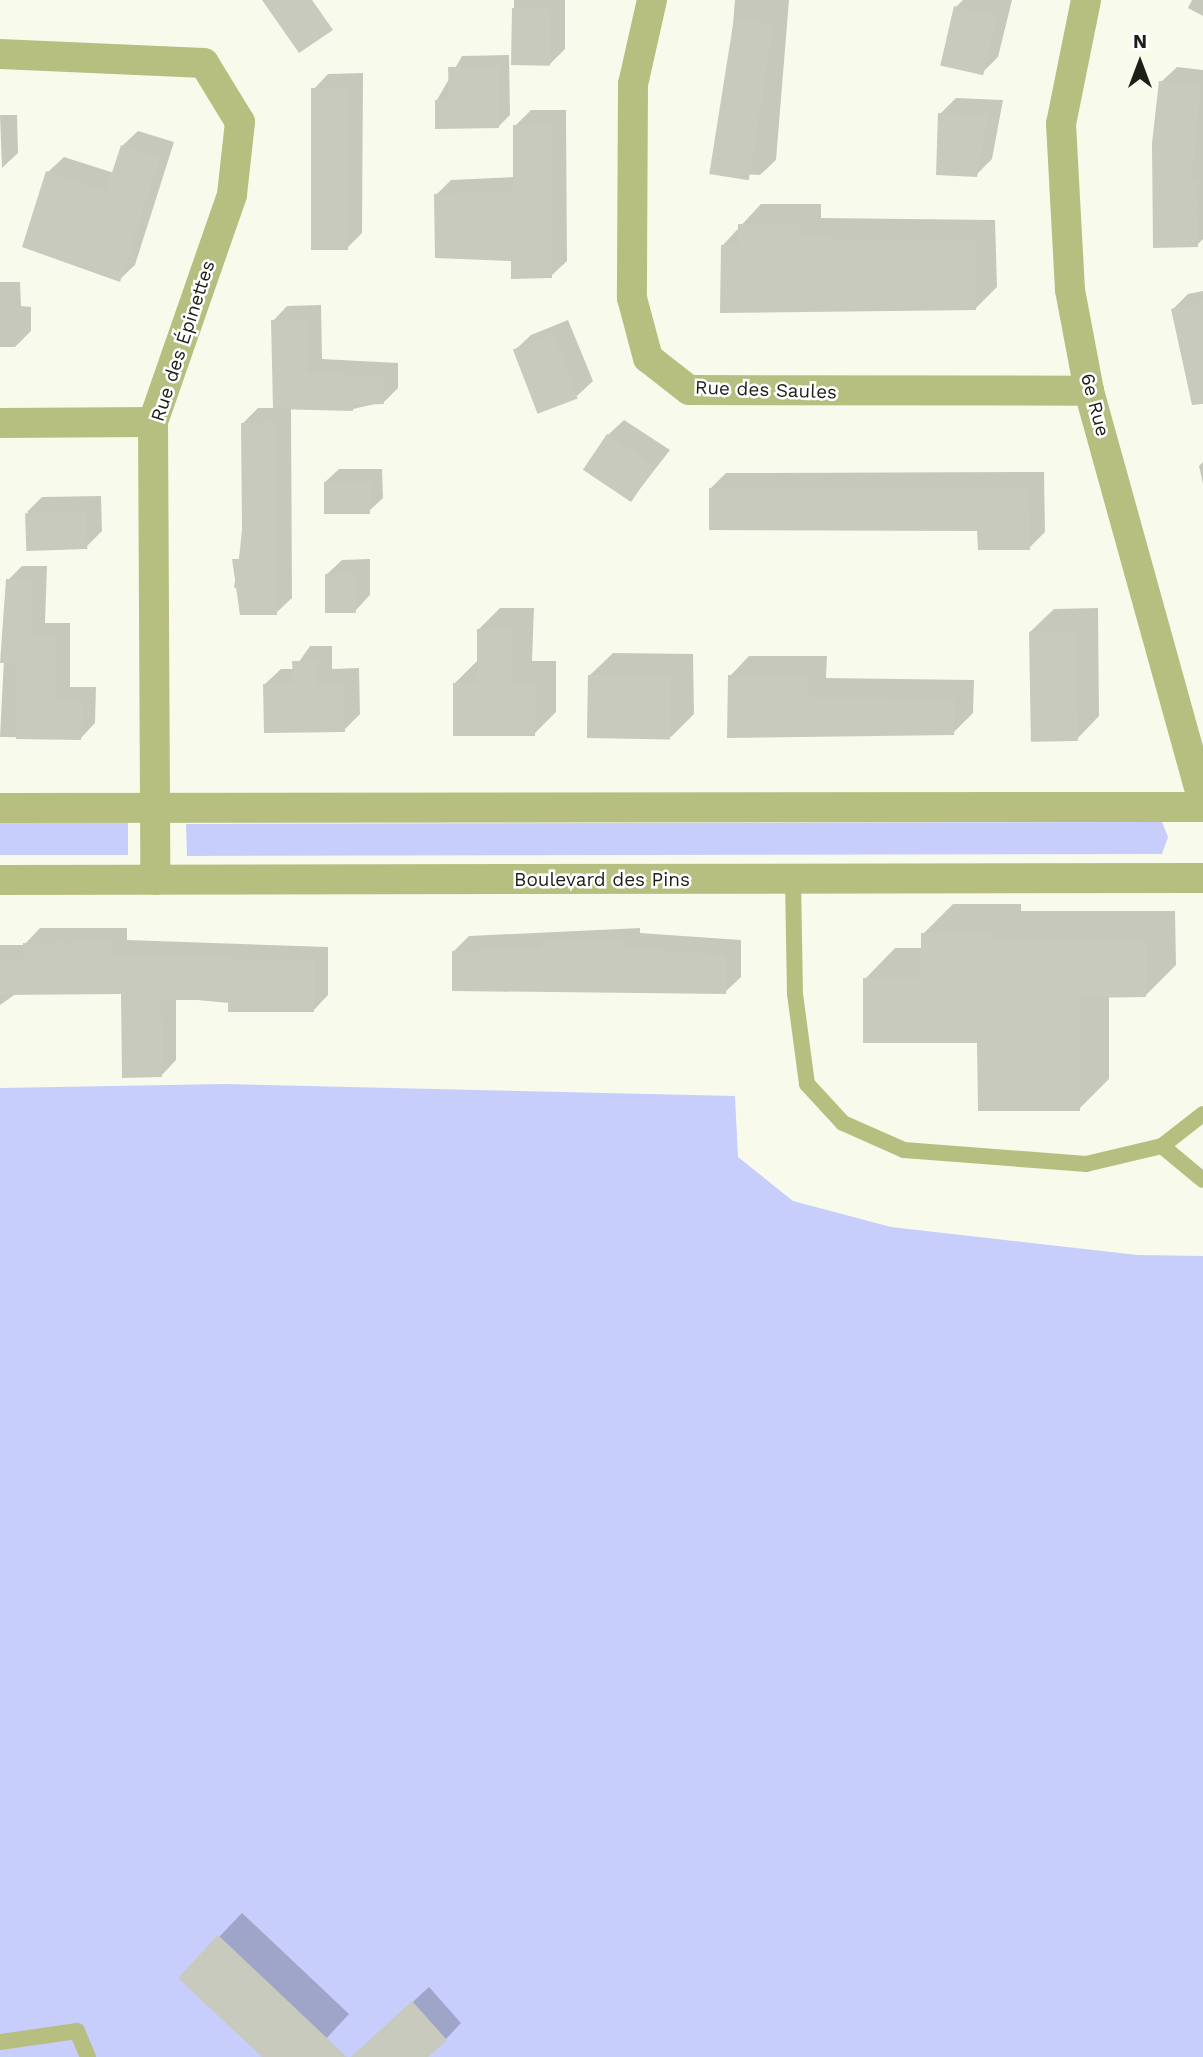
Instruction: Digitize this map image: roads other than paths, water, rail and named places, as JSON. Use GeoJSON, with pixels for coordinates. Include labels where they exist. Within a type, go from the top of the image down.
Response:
{"type":"FeatureCollection","features":[{"type":"Feature","properties":{"kind":"street"},"geometry":{"type":"LineString","coordinates":[[632,0],[633,84]]}},
{"type":"Feature","properties":{"kind":"street","name":"Rue des Saules"},"geometry":{"type":"LineString","coordinates":[[652,0],[633,84],[632,298],[648,358],[689,390],[1089,391]]}},
{"type":"Feature","properties":{"kind":"street","name":"6e Rue"},"geometry":{"type":"LineString","coordinates":[[1086,0],[1061,124],[1060,197],[1089,391],[1203,802]]}},
{"type":"Feature","properties":{"kind":"street","name":"Rue des Épinettes"},"geometry":{"type":"LineString","coordinates":[[0,54],[204,62],[240,122],[232,195],[153,422],[155,880]]}},
{"type":"Feature","properties":{"kind":"street"},"geometry":{"type":"LineString","coordinates":[[0,423],[153,422]]}},
{"type":"Feature","properties":{"kind":"street"},"geometry":{"type":"LineString","coordinates":[[0,807],[1203,807]]}},
{"type":"Feature","properties":{"kind":"street","name":"Boulevard des Pins"},"geometry":{"type":"LineString","coordinates":[[0,880],[1203,878]]}},
{"type":"Feature","properties":{"kind":"lane"},"geometry":{"type":"LineString","coordinates":[[793,880],[795,994],[807,1084],[843,1123],[904,1150],[1009,1161],[1086,1164],[1162,1146],[1203,1114]]}},
{"type":"Feature","properties":{"kind":"lane"},"geometry":{"type":"LineString","coordinates":[[1162,1146],[1203,1180]]}},
{"type":"Feature","properties":{"kind":"lane"},"geometry":{"type":"LineString","coordinates":[[0,2042],[77,2031],[88,2057]]}}]}
